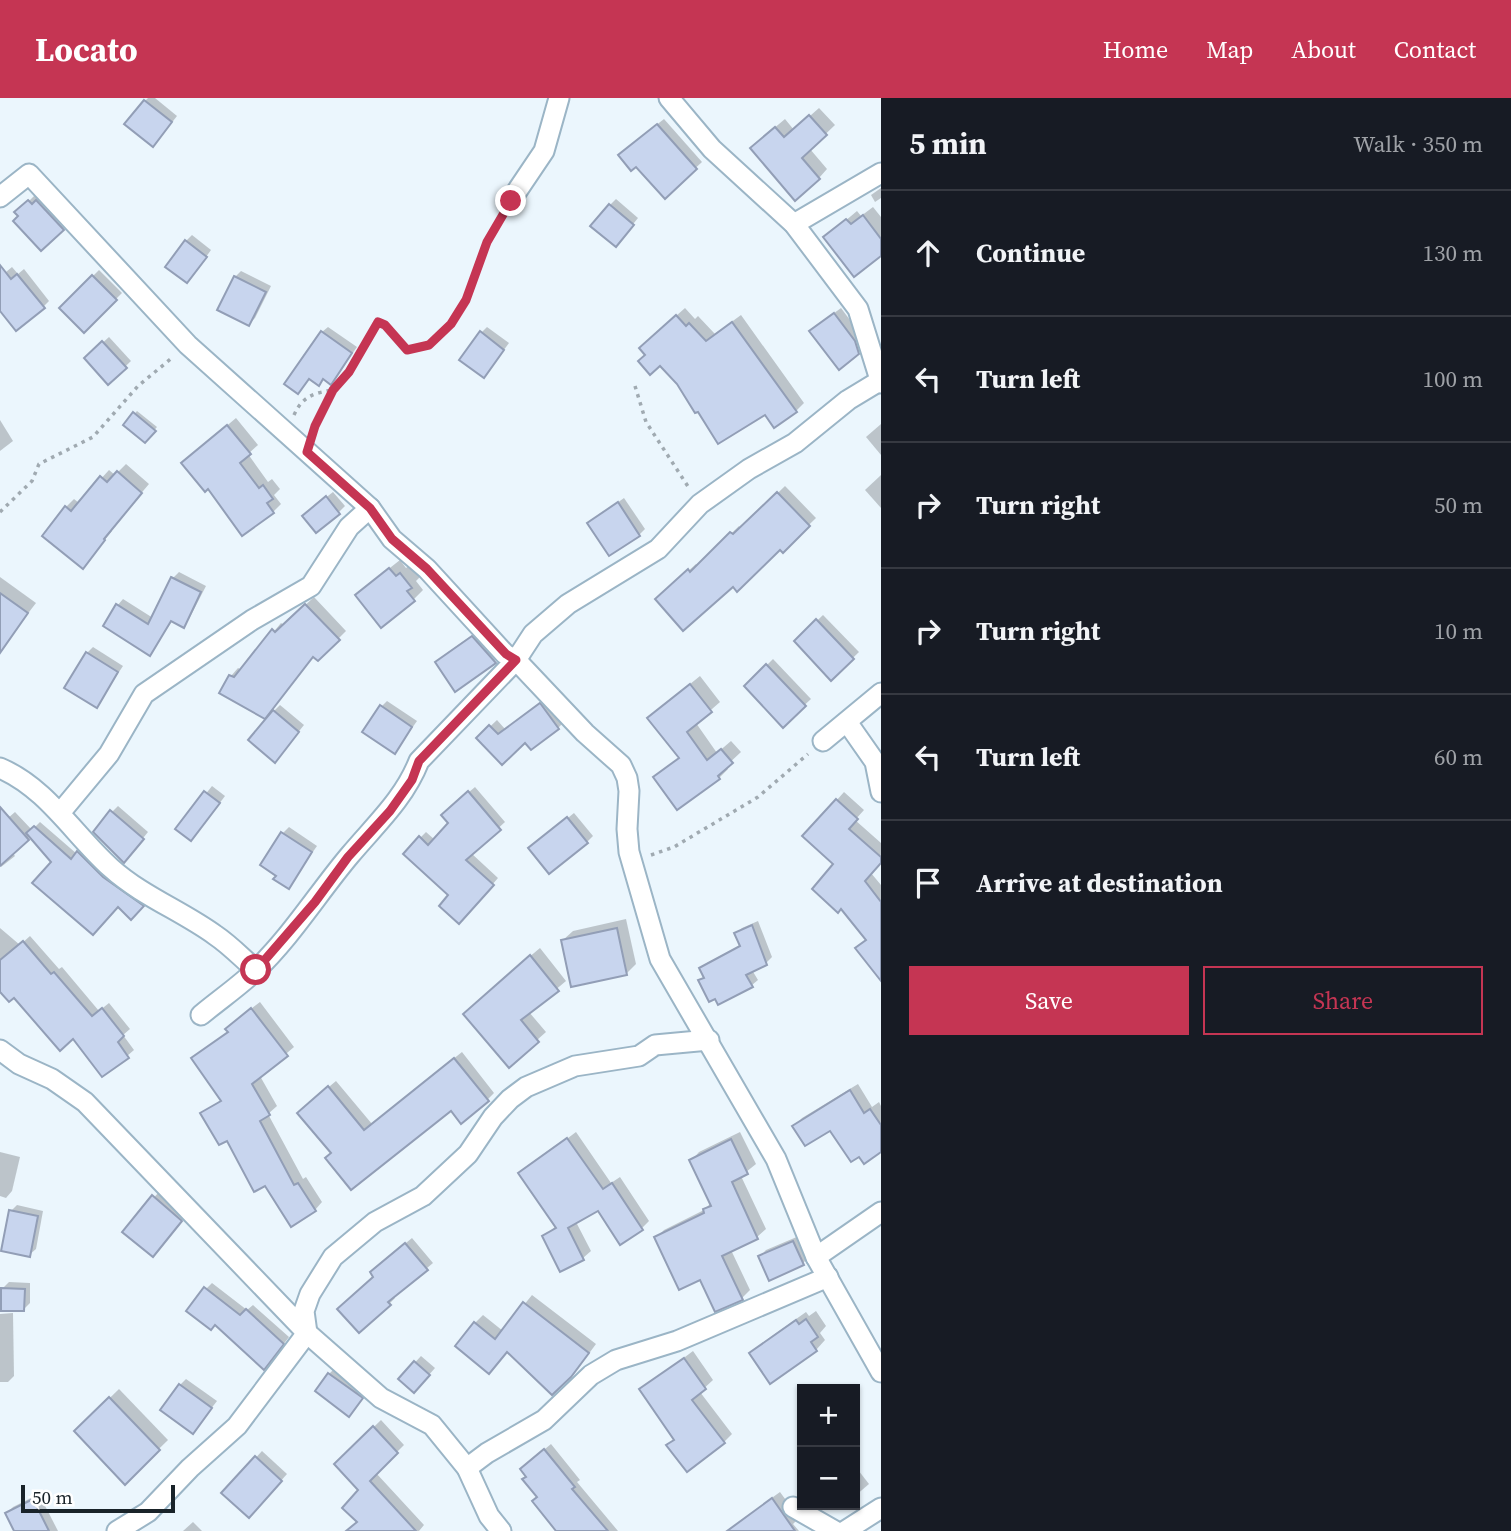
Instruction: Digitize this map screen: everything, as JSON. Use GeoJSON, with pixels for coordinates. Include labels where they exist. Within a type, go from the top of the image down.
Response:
{"type":"FeatureCollection","features":[{"type":"Feature","properties":{"kind":"street"},"geometry":{"type":"LineString","coordinates":[[511,201],[544,151],[559,98]]}},
{"type":"Feature","properties":{"kind":"street"},"geometry":{"type":"LineString","coordinates":[[201,1015],[256,970],[315,902],[348,857],[390,811],[412,780],[419,761],[516,660],[533,634],[568,604],[658,550],[700,504],[749,469],[795,443],[839,407],[880,381],[858,309],[794,224],[712,149],[669,98]]}},
{"type":"Feature","properties":{"kind":"street"},"geometry":{"type":"LineString","coordinates":[[794,224],[881,173]]}},
{"type":"Feature","properties":{"kind":"street"},"geometry":{"type":"LineString","coordinates":[[0,197],[29,174],[188,345],[370,508],[392,539],[427,569],[506,654],[516,660],[585,733],[621,765],[629,791],[629,852],[660,959],[776,1159],[816,1257],[881,1372]]}},
{"type":"Feature","properties":{"kind":"street"},"geometry":{"type":"LineString","coordinates":[[61,813],[109,754],[144,694],[252,620],[311,586],[349,527],[370,508]]}},
{"type":"Feature","properties":{"kind":"street"},"geometry":{"type":"LineString","coordinates":[[823,741],[881,693]]}},
{"type":"Feature","properties":{"kind":"street"},"geometry":{"type":"LineString","coordinates":[[846,722],[874,762],[881,792]]}},
{"type":"Feature","properties":{"kind":"street"},"geometry":{"type":"LineString","coordinates":[[0,768],[13,773],[61,813],[111,869],[155,900],[215,935],[256,970]]}},
{"type":"Feature","properties":{"kind":"street"},"geometry":{"type":"LineString","coordinates":[[117,1531],[148,1512],[237,1426],[307,1333],[304,1311],[310,1294],[333,1257],[375,1222],[423,1196],[468,1154],[493,1117],[518,1093],[575,1066],[639,1056],[655,1045],[709,1040]]}},
{"type":"Feature","properties":{"kind":"street"},"geometry":{"type":"LineString","coordinates":[[0,1050],[19,1064],[52,1079],[85,1102],[307,1333],[381,1398],[432,1425],[467,1468],[489,1516],[501,1531]]}},
{"type":"Feature","properties":{"kind":"street"},"geometry":{"type":"LineString","coordinates":[[816,1257],[881,1212]]}},
{"type":"Feature","properties":{"kind":"street"},"geometry":{"type":"LineString","coordinates":[[467,1468],[487,1453],[544,1420],[591,1375],[616,1360],[677,1341],[828,1277]]}},
{"type":"Feature","properties":{"kind":"street"},"geometry":{"type":"LineString","coordinates":[[793,1507],[835,1531]]}},
{"type":"Feature","properties":{"kind":"street"},"geometry":{"type":"LineString","coordinates":[[845,1531],[881,1508]]}},
{"type":"Feature","properties":{"kind":"path"},"geometry":{"type":"LineString","coordinates":[[307,452],[315,426],[333,390],[349,372],[378,322],[385,325],[407,350],[429,345],[451,324],[466,300],[487,242],[511,201]]}},
{"type":"Feature","properties":{"kind":"path"},"geometry":{"type":"LineString","coordinates":[[0,512],[32,481],[39,464],[93,437],[138,386],[188,345]]}},
{"type":"Feature","properties":{"kind":"path"},"geometry":{"type":"LineString","coordinates":[[635,386],[646,422],[700,504]]}},
{"type":"Feature","properties":{"kind":"path"},"geometry":{"type":"LineString","coordinates":[[285,433],[300,402],[316,392],[333,390]]}},
{"type":"Feature","properties":{"kind":"path"},"geometry":{"type":"LineString","coordinates":[[629,852],[653,855],[674,847],[758,797],[823,741]]}},
{"type":"Feature","properties":{"kind":"building"},"geometry":{"type":"Polygon","coordinates":[[[144,100],[172,122],[153,147],[124,124],[144,100]]]}},
{"type":"Feature","properties":{"kind":"building"},"geometry":{"type":"Polygon","coordinates":[[[809,115],[827,135],[802,158],[820,179],[795,201],[750,148],[775,127],[784,137],[809,115]]]}},
{"type":"Feature","properties":{"kind":"building"},"geometry":{"type":"Polygon","coordinates":[[[657,124],[697,169],[665,199],[636,167],[631,171],[618,155],[657,124]]]}},
{"type":"Feature","properties":{"kind":"building"},"geometry":{"type":"Polygon","coordinates":[[[28,200],[32,204],[36,200],[64,230],[41,251],[13,221],[18,216],[14,212],[28,200]]]}},
{"type":"Feature","properties":{"kind":"building"},"geometry":{"type":"Polygon","coordinates":[[[609,204],[634,225],[616,247],[590,226],[609,204]]]}},
{"type":"Feature","properties":{"kind":"building"},"geometry":{"type":"Polygon","coordinates":[[[863,215],[881,239],[881,256],[854,277],[823,237],[846,219],[851,224],[863,215]]]}},
{"type":"Feature","properties":{"kind":"building"},"geometry":{"type":"Polygon","coordinates":[[[185,240],[207,257],[187,283],[165,267],[185,240]]]}},
{"type":"Feature","properties":{"kind":"building"},"geometry":{"type":"Polygon","coordinates":[[[0,265],[11,279],[17,274],[45,308],[16,331],[0,311],[0,265]]]}},
{"type":"Feature","properties":{"kind":"building"},"geometry":{"type":"Polygon","coordinates":[[[92,275],[117,300],[84,333],[59,308],[92,275]]]}},
{"type":"Feature","properties":{"kind":"building"},"geometry":{"type":"Polygon","coordinates":[[[234,276],[266,292],[249,326],[217,310],[234,276]]]}},
{"type":"Feature","properties":{"kind":"building"},"geometry":{"type":"Polygon","coordinates":[[[834,313],[855,341],[859,354],[839,370],[809,331],[834,313]]]}},
{"type":"Feature","properties":{"kind":"building"},"geometry":{"type":"Polygon","coordinates":[[[676,315],[686,326],[689,323],[706,341],[732,322],[797,412],[774,428],[765,415],[718,444],[698,412],[695,413],[677,384],[660,366],[650,375],[638,361],[645,355],[639,348],[676,315]]]}},
{"type":"Feature","properties":{"kind":"building"},"geometry":{"type":"Polygon","coordinates":[[[321,331],[352,353],[331,385],[323,379],[319,386],[309,379],[298,394],[284,384],[321,331]]]}},
{"type":"Feature","properties":{"kind":"building"},"geometry":{"type":"Polygon","coordinates":[[[480,331],[504,350],[484,378],[459,360],[480,331]]]}},
{"type":"Feature","properties":{"kind":"building"},"geometry":{"type":"Polygon","coordinates":[[[102,341],[127,368],[108,385],[84,358],[102,341]]]}},
{"type":"Feature","properties":{"kind":"building"},"geometry":{"type":"Polygon","coordinates":[[[133,412],[156,431],[145,443],[123,425],[133,412]]]}},
{"type":"Feature","properties":{"kind":"building"},"geometry":{"type":"Polygon","coordinates":[[[227,425],[251,454],[240,463],[259,488],[263,485],[273,499],[267,503],[274,513],[242,536],[208,489],[205,492],[181,463],[227,425]]]}},
{"type":"Feature","properties":{"kind":"building"},"geometry":{"type":"Polygon","coordinates":[[[117,471],[142,493],[83,569],[42,536],[65,506],[71,511],[100,476],[107,482],[117,471]]]}},
{"type":"Feature","properties":{"kind":"building"},"geometry":{"type":"Polygon","coordinates":[[[777,492],[810,526],[783,553],[780,550],[737,592],[733,587],[683,631],[655,599],[688,569],[690,572],[730,532],[733,534],[777,492]]]}},
{"type":"Feature","properties":{"kind":"building"},"geometry":{"type":"Polygon","coordinates":[[[326,496],[340,514],[316,533],[302,516],[326,496]]]}},
{"type":"Feature","properties":{"kind":"building"},"geometry":{"type":"Polygon","coordinates":[[[618,502],[640,536],[609,556],[587,523],[618,502]]]}},
{"type":"Feature","properties":{"kind":"building"},"geometry":{"type":"Polygon","coordinates":[[[389,568],[396,576],[400,573],[412,588],[407,591],[415,601],[381,628],[355,595],[389,568]]]}},
{"type":"Feature","properties":{"kind":"building"},"geometry":{"type":"Polygon","coordinates":[[[171,577],[201,592],[184,628],[171,621],[150,656],[103,626],[116,604],[148,624],[171,577]]]}},
{"type":"Feature","properties":{"kind":"building"},"geometry":{"type":"Polygon","coordinates":[[[0,593],[28,613],[0,653],[0,593]]]}},
{"type":"Feature","properties":{"kind":"building"},"geometry":{"type":"Polygon","coordinates":[[[305,604],[340,640],[318,661],[313,657],[265,719],[219,693],[229,675],[234,677],[272,629],[275,632],[305,604]]]}},
{"type":"Feature","properties":{"kind":"building"},"geometry":{"type":"Polygon","coordinates":[[[816,619],[854,659],[831,681],[794,641],[816,619]]]}},
{"type":"Feature","properties":{"kind":"building"},"geometry":{"type":"Polygon","coordinates":[[[472,636],[496,663],[455,692],[435,662],[472,636]]]}},
{"type":"Feature","properties":{"kind":"building"},"geometry":{"type":"Polygon","coordinates":[[[86,652],[118,672],[97,708],[64,688],[86,652]]]}},
{"type":"Feature","properties":{"kind":"building"},"geometry":{"type":"Polygon","coordinates":[[[766,664],[806,706],[783,728],[744,686],[766,664]]]}},
{"type":"Feature","properties":{"kind":"building"},"geometry":{"type":"Polygon","coordinates":[[[690,684],[712,712],[687,732],[707,760],[721,749],[733,763],[718,776],[720,779],[677,810],[653,777],[679,758],[647,718],[690,684]]]}},
{"type":"Feature","properties":{"kind":"building"},"geometry":{"type":"Polygon","coordinates":[[[540,703],[559,729],[531,750],[525,743],[502,765],[476,738],[489,725],[498,734],[540,703]]]}},
{"type":"Feature","properties":{"kind":"building"},"geometry":{"type":"Polygon","coordinates":[[[380,705],[412,727],[395,754],[362,732],[380,705]]]}},
{"type":"Feature","properties":{"kind":"building"},"geometry":{"type":"Polygon","coordinates":[[[273,710],[299,732],[275,763],[248,740],[273,710]]]}},
{"type":"Feature","properties":{"kind":"building"},"geometry":{"type":"Polygon","coordinates":[[[204,791],[220,803],[191,841],[175,829],[204,791]]]}},
{"type":"Feature","properties":{"kind":"building"},"geometry":{"type":"Polygon","coordinates":[[[468,791],[501,830],[466,860],[494,885],[459,924],[439,906],[448,895],[403,854],[419,836],[428,845],[448,823],[441,815],[468,791]]]}},
{"type":"Feature","properties":{"kind":"building"},"geometry":{"type":"Polygon","coordinates":[[[836,799],[858,819],[849,829],[881,857],[881,863],[865,881],[881,902],[881,981],[855,948],[866,940],[841,909],[838,913],[812,889],[833,864],[802,836],[836,799]]]}},
{"type":"Feature","properties":{"kind":"building"},"geometry":{"type":"Polygon","coordinates":[[[0,807],[29,840],[0,866],[0,807]]]}},
{"type":"Feature","properties":{"kind":"building"},"geometry":{"type":"Polygon","coordinates":[[[110,810],[144,839],[124,863],[93,832],[110,810]]]}},
{"type":"Feature","properties":{"kind":"building"},"geometry":{"type":"Polygon","coordinates":[[[567,817],[588,843],[549,874],[528,848],[567,817]]]}},
{"type":"Feature","properties":{"kind":"building"},"geometry":{"type":"Polygon","coordinates":[[[34,826],[71,859],[77,851],[103,877],[144,906],[131,920],[118,907],[93,935],[32,883],[51,862],[26,833],[34,826]]]}},
{"type":"Feature","properties":{"kind":"building"},"geometry":{"type":"Polygon","coordinates":[[[281,832],[312,852],[289,889],[273,879],[276,876],[260,865],[281,832]]]}},
{"type":"Feature","properties":{"kind":"building"},"geometry":{"type":"Polygon","coordinates":[[[752,925],[767,965],[746,975],[753,987],[718,1005],[715,999],[709,1002],[698,980],[704,978],[699,968],[740,946],[734,933],[752,925]]]}},
{"type":"Feature","properties":{"kind":"building"},"geometry":{"type":"Polygon","coordinates":[[[617,928],[627,975],[571,987],[561,940],[617,928]]]}},
{"type":"Feature","properties":{"kind":"building"},"geometry":{"type":"Polygon","coordinates":[[[23,941],[92,1016],[102,1008],[124,1036],[118,1042],[129,1058],[102,1077],[73,1039],[60,1051],[14,998],[9,1002],[0,992],[0,960],[23,941]]]}},
{"type":"Feature","properties":{"kind":"building"},"geometry":{"type":"Polygon","coordinates":[[[530,955],[559,991],[521,1020],[539,1042],[509,1068],[463,1014],[530,955]]]}},
{"type":"Feature","properties":{"kind":"building"},"geometry":{"type":"Polygon","coordinates":[[[251,1008],[288,1056],[252,1084],[270,1115],[260,1121],[294,1185],[298,1183],[316,1211],[291,1227],[265,1186],[254,1192],[227,1141],[219,1145],[200,1113],[221,1101],[191,1058],[228,1032],[225,1029],[251,1008]]]}},
{"type":"Feature","properties":{"kind":"building"},"geometry":{"type":"Polygon","coordinates":[[[454,1058],[489,1101],[461,1124],[451,1111],[351,1190],[325,1158],[331,1153],[297,1113],[328,1086],[364,1130],[454,1058]]]}},
{"type":"Feature","properties":{"kind":"building"},"geometry":{"type":"Polygon","coordinates":[[[850,1090],[864,1113],[870,1109],[881,1125],[881,1152],[864,1164],[859,1157],[851,1162],[830,1131],[805,1146],[792,1126],[850,1090]]]}},
{"type":"Feature","properties":{"kind":"building"},"geometry":{"type":"Polygon","coordinates":[[[567,1138],[603,1189],[612,1183],[643,1230],[620,1245],[598,1211],[568,1228],[584,1260],[560,1272],[542,1236],[556,1228],[518,1173],[567,1138]]]}},
{"type":"Feature","properties":{"kind":"building"},"geometry":{"type":"Polygon","coordinates":[[[731,1139],[748,1174],[732,1182],[758,1239],[722,1256],[743,1300],[715,1312],[700,1280],[679,1290],[654,1237],[704,1213],[703,1209],[711,1206],[689,1160],[731,1139]]]}},
{"type":"Feature","properties":{"kind":"building"},"geometry":{"type":"Polygon","coordinates":[[[152,1195],[182,1221],[153,1257],[122,1232],[152,1195]]]}},
{"type":"Feature","properties":{"kind":"building"},"geometry":{"type":"Polygon","coordinates":[[[9,1210],[38,1216],[30,1257],[1,1251],[9,1210]]]}},
{"type":"Feature","properties":{"kind":"building"},"geometry":{"type":"Polygon","coordinates":[[[793,1241],[804,1265],[769,1281],[758,1256],[793,1241]]]}},
{"type":"Feature","properties":{"kind":"building"},"geometry":{"type":"Polygon","coordinates":[[[405,1243],[428,1270],[388,1302],[391,1305],[359,1333],[337,1309],[373,1277],[370,1272],[405,1243]]]}},
{"type":"Feature","properties":{"kind":"building"},"geometry":{"type":"Polygon","coordinates":[[[204,1287],[240,1315],[246,1309],[284,1344],[264,1370],[215,1325],[211,1330],[186,1311],[204,1287]]]}},
{"type":"Feature","properties":{"kind":"building"},"geometry":{"type":"Polygon","coordinates":[[[1,1288],[25,1289],[24,1311],[1,1311],[1,1288]]]}},
{"type":"Feature","properties":{"kind":"building"},"geometry":{"type":"Polygon","coordinates":[[[523,1302],[589,1353],[571,1377],[552,1395],[507,1352],[489,1374],[455,1346],[474,1322],[495,1339],[523,1302]]]}},
{"type":"Feature","properties":{"kind":"building"},"geometry":{"type":"Polygon","coordinates":[[[806,1319],[818,1337],[811,1342],[817,1351],[770,1384],[749,1353],[796,1320],[799,1324],[806,1319]]]}},
{"type":"Feature","properties":{"kind":"building"},"geometry":{"type":"Polygon","coordinates":[[[684,1358],[706,1389],[692,1400],[725,1443],[687,1472],[666,1445],[674,1440],[639,1389],[684,1358]]]}},
{"type":"Feature","properties":{"kind":"building"},"geometry":{"type":"Polygon","coordinates":[[[414,1361],[430,1375],[414,1393],[398,1379],[414,1361]]]}},
{"type":"Feature","properties":{"kind":"building"},"geometry":{"type":"Polygon","coordinates":[[[328,1373],[363,1398],[349,1417],[315,1391],[328,1373]]]}},
{"type":"Feature","properties":{"kind":"building"},"geometry":{"type":"Polygon","coordinates":[[[179,1384],[212,1408],[193,1434],[160,1410],[179,1384]]]}},
{"type":"Feature","properties":{"kind":"building"},"geometry":{"type":"Polygon","coordinates":[[[109,1397],[160,1450],[125,1485],[74,1431],[109,1397]]]}},
{"type":"Feature","properties":{"kind":"building"},"geometry":{"type":"Polygon","coordinates":[[[373,1426],[398,1453],[370,1481],[416,1531],[346,1531],[357,1522],[342,1508],[358,1490],[334,1464],[373,1426]]]}},
{"type":"Feature","properties":{"kind":"building"},"geometry":{"type":"Polygon","coordinates":[[[544,1449],[575,1487],[572,1489],[608,1531],[556,1531],[532,1501],[537,1497],[522,1479],[526,1477],[520,1469],[544,1449]]]}},
{"type":"Feature","properties":{"kind":"building"},"geometry":{"type":"Polygon","coordinates":[[[255,1456],[282,1481],[249,1518],[221,1493],[255,1456]]]}},
{"type":"Feature","properties":{"kind":"building"},"geometry":{"type":"Polygon","coordinates":[[[772,1498],[795,1531],[727,1531],[772,1498]]]}},
{"type":"Feature","properties":{"kind":"building"},"geometry":{"type":"Polygon","coordinates":[[[33,1499],[49,1531],[14,1531],[5,1513],[33,1499]]]}},
{"type":"Feature","properties":{"kind":"route"},"geometry":{"type":"LineString","coordinates":[[256,970],[315,902],[348,857],[390,811],[412,780],[419,761],[516,660],[506,654],[427,569],[392,539],[370,508],[307,452],[315,426],[333,390],[349,372],[378,322],[385,325],[407,350],[429,345],[451,324],[466,300],[487,242],[511,201]]}}]}
